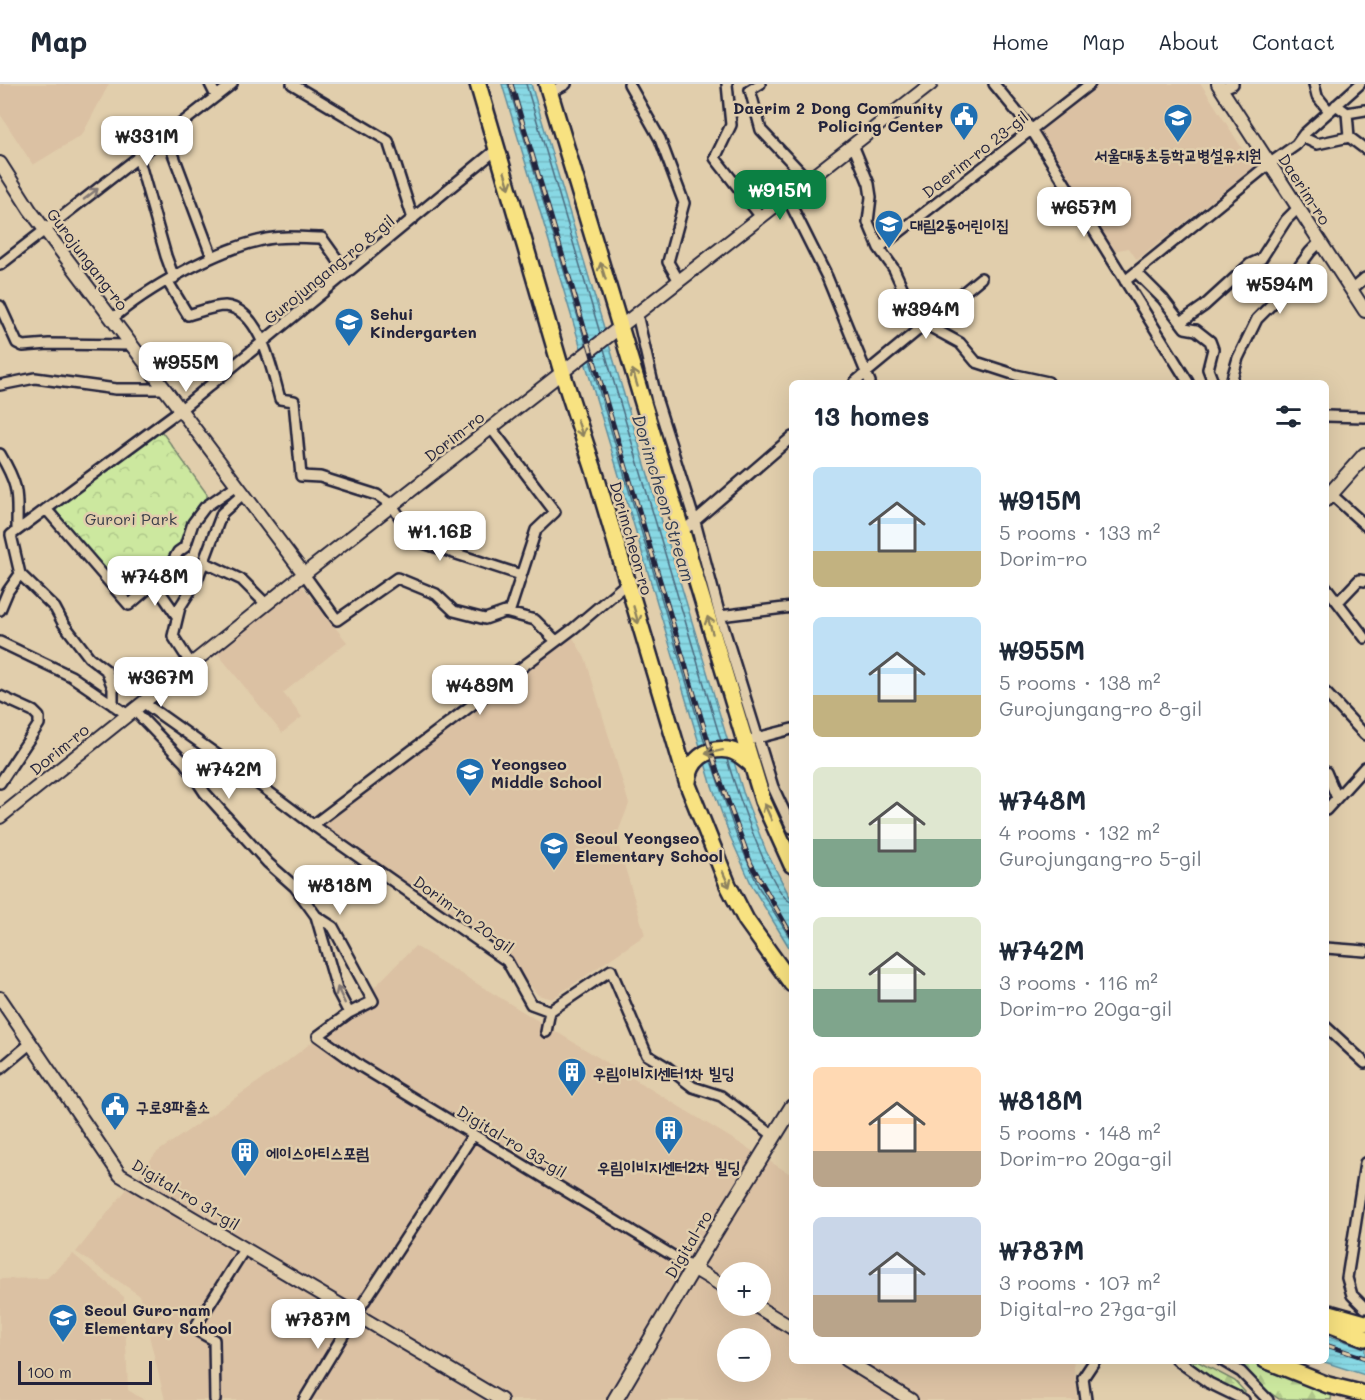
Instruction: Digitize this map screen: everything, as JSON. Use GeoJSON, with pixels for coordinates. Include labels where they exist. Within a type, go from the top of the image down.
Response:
{"type":"FeatureCollection","features":[{"type":"Feature","properties":{"kind":"main road","name":"Dorimcheon-ro"},"geometry":{"type":"LineString","coordinates":[[478,84],[688,779],[728,885],[747,920],[789,980]]}},
{"type":"Feature","properties":{"kind":"main road"},"geometry":{"type":"LineString","coordinates":[[548,88],[616,331],[752,739],[749,762],[763,801],[789,858]]}},
{"type":"Feature","properties":{"kind":"main road"},"geometry":{"type":"LineString","coordinates":[[1329,495],[1365,455]]}},
{"type":"Feature","properties":{"kind":"main road"},"geometry":{"type":"LineString","coordinates":[[688,779],[693,763],[700,756],[713,751],[728,750],[739,754],[749,762]]}},
{"type":"Feature","properties":{"kind":"main road","name":"Digital-ro"},"geometry":{"type":"LineString","coordinates":[[615,1400],[789,1112]]}},
{"type":"Feature","properties":{"kind":"main road"},"geometry":{"type":"LineString","coordinates":[[1329,1313],[1365,1323]]}},
{"type":"Feature","properties":{"kind":"main road"},"geometry":{"type":"LineString","coordinates":[[1329,1324],[1365,1338]]}},
{"type":"Feature","properties":{"kind":"main road"},"geometry":{"type":"LineString","coordinates":[[1275,1364],[1328,1385],[1365,1394]]}},
{"type":"Feature","properties":{"kind":"street"},"geometry":{"type":"LineString","coordinates":[[210,84],[216,96]]}},
{"type":"Feature","properties":{"kind":"street"},"geometry":{"type":"LineString","coordinates":[[1,262],[232,84]]}},
{"type":"Feature","properties":{"kind":"street","name":"Gurojungang-ro 8-gil"},"geometry":{"type":"LineString","coordinates":[[292,84],[388,141],[413,219]]}},
{"type":"Feature","properties":{"kind":"street"},"geometry":{"type":"LineString","coordinates":[[548,88],[566,84]]}},
{"type":"Feature","properties":{"kind":"street"},"geometry":{"type":"LineString","coordinates":[[629,84],[660,139],[684,203],[668,262],[679,281]]}},
{"type":"Feature","properties":{"kind":"street"},"geometry":{"type":"LineString","coordinates":[[727,84],[731,125],[715,158],[761,217]]}},
{"type":"Feature","properties":{"kind":"street"},"geometry":{"type":"LineString","coordinates":[[760,84],[750,87],[761,130],[808,180]]}},
{"type":"Feature","properties":{"kind":"street","name":"Dorim-ro"},"geometry":{"type":"LineString","coordinates":[[0,817],[304,574],[931,84]]}},
{"type":"Feature","properties":{"kind":"street"},"geometry":{"type":"LineString","coordinates":[[994,84],[1031,129],[1185,379]]}},
{"type":"Feature","properties":{"kind":"street","name":"Daerim-ro 23-gil"},"geometry":{"type":"LineString","coordinates":[[879,248],[1090,84]]}},
{"type":"Feature","properties":{"kind":"street"},"geometry":{"type":"LineString","coordinates":[[1314,84],[1317,96],[1333,108],[1347,113],[1365,110]]}},
{"type":"Feature","properties":{"kind":"street"},"geometry":{"type":"LineString","coordinates":[[1125,281],[1269,164],[1296,145],[1360,84]]}},
{"type":"Feature","properties":{"kind":"street","name":"Daerim-ro"},"geometry":{"type":"LineString","coordinates":[[1224,86],[1269,164],[1365,311]]}},
{"type":"Feature","properties":{"kind":"street"},"geometry":{"type":"LineString","coordinates":[[1347,113],[1348,137]]}},
{"type":"Feature","properties":{"kind":"street"},"geometry":{"type":"LineString","coordinates":[[166,135],[212,257]]}},
{"type":"Feature","properties":{"kind":"street"},"geometry":{"type":"LineString","coordinates":[[1302,137],[1317,144],[1348,137],[1365,149]]}},
{"type":"Feature","properties":{"kind":"street"},"geometry":{"type":"LineString","coordinates":[[853,145],[869,184],[871,197],[868,222],[879,248],[894,269],[906,296],[925,324],[960,343],[976,362],[1039,380]]}},
{"type":"Feature","properties":{"kind":"street","name":"Gurojungang-ro 8-gil"},"geometry":{"type":"LineString","coordinates":[[17,530],[180,410],[497,149]]}},
{"type":"Feature","properties":{"kind":"street"},"geometry":{"type":"LineString","coordinates":[[138,157],[171,280]]}},
{"type":"Feature","properties":{"kind":"street","name":"Gurojungang-ro"},"geometry":{"type":"LineString","coordinates":[[1,168],[45,230],[304,574]]}},
{"type":"Feature","properties":{"kind":"street"},"geometry":{"type":"LineString","coordinates":[[787,197],[827,277],[869,380]]}},
{"type":"Feature","properties":{"kind":"street"},"geometry":{"type":"LineString","coordinates":[[1181,322],[1204,306],[1250,264],[1261,259],[1286,220],[1298,208]]}},
{"type":"Feature","properties":{"kind":"street"},"geometry":{"type":"LineString","coordinates":[[112,319],[127,306],[212,257],[263,239],[322,238],[347,273]]}},
{"type":"Feature","properties":{"kind":"street"},"geometry":{"type":"LineString","coordinates":[[1232,380],[1238,358],[1257,319],[1271,305],[1320,242]]}},
{"type":"Feature","properties":{"kind":"street"},"geometry":{"type":"LineString","coordinates":[[1137,273],[1163,299],[1185,327],[1196,330],[1210,341],[1213,349],[1208,369],[1212,380]]}},
{"type":"Feature","properties":{"kind":"street"},"geometry":{"type":"LineString","coordinates":[[857,380],[981,278]]}},
{"type":"Feature","properties":{"kind":"street"},"geometry":{"type":"LineString","coordinates":[[1351,290],[1365,278]]}},
{"type":"Feature","properties":{"kind":"street","name":"Gurojungang-ro 8-gil"},"geometry":{"type":"LineString","coordinates":[[171,280],[188,315],[225,306],[237,310],[249,319],[264,342]]}},
{"type":"Feature","properties":{"kind":"street"},"geometry":{"type":"LineString","coordinates":[[0,306],[17,343],[23,346],[132,345]]}},
{"type":"Feature","properties":{"kind":"street"},"geometry":{"type":"LineString","coordinates":[[637,314],[657,401],[695,522],[752,739],[789,822]]}},
{"type":"Feature","properties":{"kind":"street"},"geometry":{"type":"LineString","coordinates":[[264,342],[280,399],[294,401],[301,476],[320,477],[377,495],[392,505],[414,540],[521,575]]}},
{"type":"Feature","properties":{"kind":"street"},"geometry":{"type":"LineString","coordinates":[[0,385],[35,378],[116,389],[165,389]]}},
{"type":"Feature","properties":{"kind":"street"},"geometry":{"type":"LineString","coordinates":[[1329,416],[1365,417]]}},
{"type":"Feature","properties":{"kind":"street"},"geometry":{"type":"LineString","coordinates":[[491,428],[555,512],[536,530],[509,613]]}},
{"type":"Feature","properties":{"kind":"street"},"geometry":{"type":"LineString","coordinates":[[682,532],[789,440]]}},
{"type":"Feature","properties":{"kind":"street"},"geometry":{"type":"LineString","coordinates":[[0,454],[14,477],[18,492],[17,530],[11,535],[20,574],[55,608],[63,623],[89,657],[106,670],[113,688],[113,705]]}},
{"type":"Feature","properties":{"kind":"street"},"geometry":{"type":"LineString","coordinates":[[191,664],[173,636],[177,616],[197,580],[222,513],[240,490]]}},
{"type":"Feature","properties":{"kind":"street"},"geometry":{"type":"LineString","coordinates":[[46,509],[129,605],[166,573],[178,552],[185,547],[193,523],[205,507],[240,490]]}},
{"type":"Feature","properties":{"kind":"street"},"geometry":{"type":"LineString","coordinates":[[1329,497],[1365,525]]}},
{"type":"Feature","properties":{"kind":"street"},"geometry":{"type":"LineString","coordinates":[[204,562],[242,580],[266,604]]}},
{"type":"Feature","properties":{"kind":"street"},"geometry":{"type":"LineString","coordinates":[[0,610],[8,591],[20,574]]}},
{"type":"Feature","properties":{"kind":"street"},"geometry":{"type":"LineString","coordinates":[[304,574],[337,620],[397,578],[436,594],[454,611],[485,619],[505,612],[536,620],[556,641]]}},
{"type":"Feature","properties":{"kind":"street"},"geometry":{"type":"LineString","coordinates":[[1338,602],[1362,581]]}},
{"type":"Feature","properties":{"kind":"street"},"geometry":{"type":"LineString","coordinates":[[154,583],[177,616]]}},
{"type":"Feature","properties":{"kind":"street"},"geometry":{"type":"LineString","coordinates":[[313,825],[556,641],[627,583]]}},
{"type":"Feature","properties":{"kind":"street"},"geometry":{"type":"LineString","coordinates":[[1329,591],[1365,638]]}},
{"type":"Feature","properties":{"kind":"street"},"geometry":{"type":"LineString","coordinates":[[720,616],[789,608]]}},
{"type":"Feature","properties":{"kind":"street"},"geometry":{"type":"LineString","coordinates":[[0,642],[71,676],[113,705],[135,709],[185,763],[205,793],[268,863],[295,887],[316,916],[339,992],[349,1013],[373,1001],[333,927],[316,916]]}},
{"type":"Feature","properties":{"kind":"street"},"geometry":{"type":"LineString","coordinates":[[0,696],[33,711],[39,717],[39,724],[0,783]]}},
{"type":"Feature","properties":{"kind":"street"},"geometry":{"type":"LineString","coordinates":[[1329,696],[1365,735]]}},
{"type":"Feature","properties":{"kind":"street","name":"Dorim-ro 20-gil"},"geometry":{"type":"LineString","coordinates":[[135,709],[313,825],[507,961],[531,1004],[550,1011]]}},
{"type":"Feature","properties":{"kind":"street"},"geometry":{"type":"LineString","coordinates":[[752,739],[789,730]]}},
{"type":"Feature","properties":{"kind":"street"},"geometry":{"type":"LineString","coordinates":[[1329,806],[1365,767]]}},
{"type":"Feature","properties":{"kind":"street"},"geometry":{"type":"LineString","coordinates":[[1329,780],[1336,798]]}},
{"type":"Feature","properties":{"kind":"street"},"geometry":{"type":"LineString","coordinates":[[1329,948],[1365,951]]}},
{"type":"Feature","properties":{"kind":"street"},"geometry":{"type":"LineString","coordinates":[[546,1032],[550,1011],[611,970],[647,1055],[693,1087],[721,1096],[774,1136]]}},
{"type":"Feature","properties":{"kind":"street","name":"Digital-ro 31-gil"},"geometry":{"type":"LineString","coordinates":[[0,998],[120,1175],[501,1400]]}},
{"type":"Feature","properties":{"kind":"street","name":"Digital-ro 33-gil"},"geometry":{"type":"LineString","coordinates":[[349,1013],[318,1036],[360,1066],[693,1268]]}},
{"type":"Feature","properties":{"kind":"street"},"geometry":{"type":"LineString","coordinates":[[1329,1031],[1365,1063]]}},
{"type":"Feature","properties":{"kind":"street"},"geometry":{"type":"LineString","coordinates":[[0,1069],[31,1043]]}},
{"type":"Feature","properties":{"kind":"street"},"geometry":{"type":"LineString","coordinates":[[304,1400],[356,1314],[473,1135]]}},
{"type":"Feature","properties":{"kind":"street"},"geometry":{"type":"LineString","coordinates":[[1365,1163],[1347,1278],[1355,1298],[1365,1308]]}},
{"type":"Feature","properties":{"kind":"street"},"geometry":{"type":"LineString","coordinates":[[215,1400],[214,1340],[194,1329],[245,1248]]}},
{"type":"Feature","properties":{"kind":"street"},"geometry":{"type":"LineString","coordinates":[[693,1268],[717,1282]]}},
{"type":"Feature","properties":{"kind":"street"},"geometry":{"type":"LineString","coordinates":[[1355,1298],[1365,1300]]}},
{"type":"Feature","properties":{"kind":"street"},"geometry":{"type":"LineString","coordinates":[[771,1315],[789,1326]]}},
{"type":"Feature","properties":{"kind":"street"},"geometry":{"type":"LineString","coordinates":[[852,1364],[911,1400]]}},
{"type":"Feature","properties":{"kind":"street"},"geometry":{"type":"LineString","coordinates":[[1086,1400],[1083,1378],[1092,1364]]}},
{"type":"Feature","properties":{"kind":"street"},"geometry":{"type":"LineString","coordinates":[[1182,1364],[1209,1383],[1244,1400]]}},
{"type":"Feature","properties":{"kind":"street"},"geometry":{"type":"LineString","coordinates":[[1228,1364],[1241,1372],[1268,1400]]}},
{"type":"Feature","properties":{"kind":"shaded area"},"geometry":{"type":"Polygon","coordinates":[[[0,84],[109,84],[82,135],[33,165],[0,114],[0,84]]]}},
{"type":"Feature","properties":{"kind":"shaded area"},"geometry":{"type":"Polygon","coordinates":[[[1092,84],[1201,84],[1254,167],[1137,260],[1129,248],[1113,251],[1036,128],[1092,84]]]}},
{"type":"Feature","properties":{"kind":"shaded area"},"geometry":{"type":"Polygon","coordinates":[[[298,581],[347,642],[283,693],[302,717],[282,733],[214,649],[298,581]]]}},
{"type":"Feature","properties":{"kind":"shaded area","name":"Yeongseo Middle School"},"geometry":{"type":"Polygon","coordinates":[[[571,634],[586,660],[629,804],[616,837],[645,935],[552,999],[538,995],[510,961],[323,825],[571,634]]]}},
{"type":"Feature","properties":{"kind":"shaded area"},"geometry":{"type":"Polygon","coordinates":[[[415,946],[789,1173],[789,1364],[1073,1364],[1078,1400],[165,1400],[139,1295],[76,1252],[156,1153],[284,1064],[349,1013],[415,946]]]}},
{"type":"Feature","properties":{"kind":"shaded area","name":"Seoul Guro-nam Elementary School"},"geometry":{"type":"Polygon","coordinates":[[[73,1254],[124,1297],[128,1390],[144,1400],[0,1400],[0,1279],[47,1278],[73,1254]]]}},
{"type":"Feature","properties":{"kind":"green space","name":"Gurori Park"},"geometry":{"type":"Polygon","coordinates":[[[158,432],[162,432],[207,494],[207,499],[189,522],[181,545],[174,550],[169,563],[162,572],[133,596],[126,596],[56,511],[58,505],[158,432]]]}},
{"type":"Feature","properties":{"kind":"green space"},"geometry":{"type":"Polygon","coordinates":[[[1190,1364],[1203,1364],[1235,1381],[1245,1392],[1241,1394],[1210,1379],[1190,1364]]]}},
{"type":"Feature","properties":{"kind":"green space"},"geometry":{"type":"Polygon","coordinates":[[[1229,1364],[1258,1364],[1332,1392],[1331,1400],[1279,1399],[1229,1364]]]}},
{"type":"Feature","properties":{"kind":"water","name":"Dorimcheon Stream"},"geometry":{"type":"Polygon","coordinates":[[[502,84],[531,84],[743,792],[766,851],[789,895],[789,947],[753,888],[730,836],[711,783],[502,84]]]}},
{"type":"Feature","properties":{"kind":"water"},"geometry":{"type":"Polygon","coordinates":[[[1329,1336],[1365,1348],[1365,1375],[1329,1364],[1329,1336]]]}},
{"type":"Feature","properties":{"kind":"railway"},"geometry":{"type":"LineString","coordinates":[[511,84],[718,774],[751,864],[789,931]]}},
{"type":"Feature","properties":{"kind":"railway"},"geometry":{"type":"LineString","coordinates":[[1329,1346],[1365,1358]]}},
{"type":"Feature","properties":{"kind":"place","name":"Daerim 2 Dong Community Policing Center"},"geometry":{"type":"Point","coordinates":[964,142]}},
{"type":"Feature","properties":{"kind":"place","name":"서울대동초등학교병설유치원"},"geometry":{"type":"Point","coordinates":[1178,144]}},
{"type":"Feature","properties":{"kind":"place","name":"대림2동어린이집"},"geometry":{"type":"Point","coordinates":[889,250]}},
{"type":"Feature","properties":{"kind":"place","name":"Sehui Kindergarten"},"geometry":{"type":"Point","coordinates":[349,348]}},
{"type":"Feature","properties":{"kind":"place","name":"Yeongseo Middle School"},"geometry":{"type":"Point","coordinates":[470,798]}},
{"type":"Feature","properties":{"kind":"place","name":"Seoul Yeongseo Elementary School"},"geometry":{"type":"Point","coordinates":[554,872]}},
{"type":"Feature","properties":{"kind":"place","name":"우림이비지센터1차 빌딩"},"geometry":{"type":"Point","coordinates":[572,1098]}},
{"type":"Feature","properties":{"kind":"place","name":"구로3파출소"},"geometry":{"type":"Point","coordinates":[115,1132]}},
{"type":"Feature","properties":{"kind":"place","name":"우림이비지센터2차 빌딩"},"geometry":{"type":"Point","coordinates":[669,1156]}},
{"type":"Feature","properties":{"kind":"place","name":"에이스아티스포럼"},"geometry":{"type":"Point","coordinates":[245,1178]}},
{"type":"Feature","properties":{"kind":"place","name":"Seoul Guro-nam Elementary School"},"geometry":{"type":"Point","coordinates":[63,1344]}}]}
